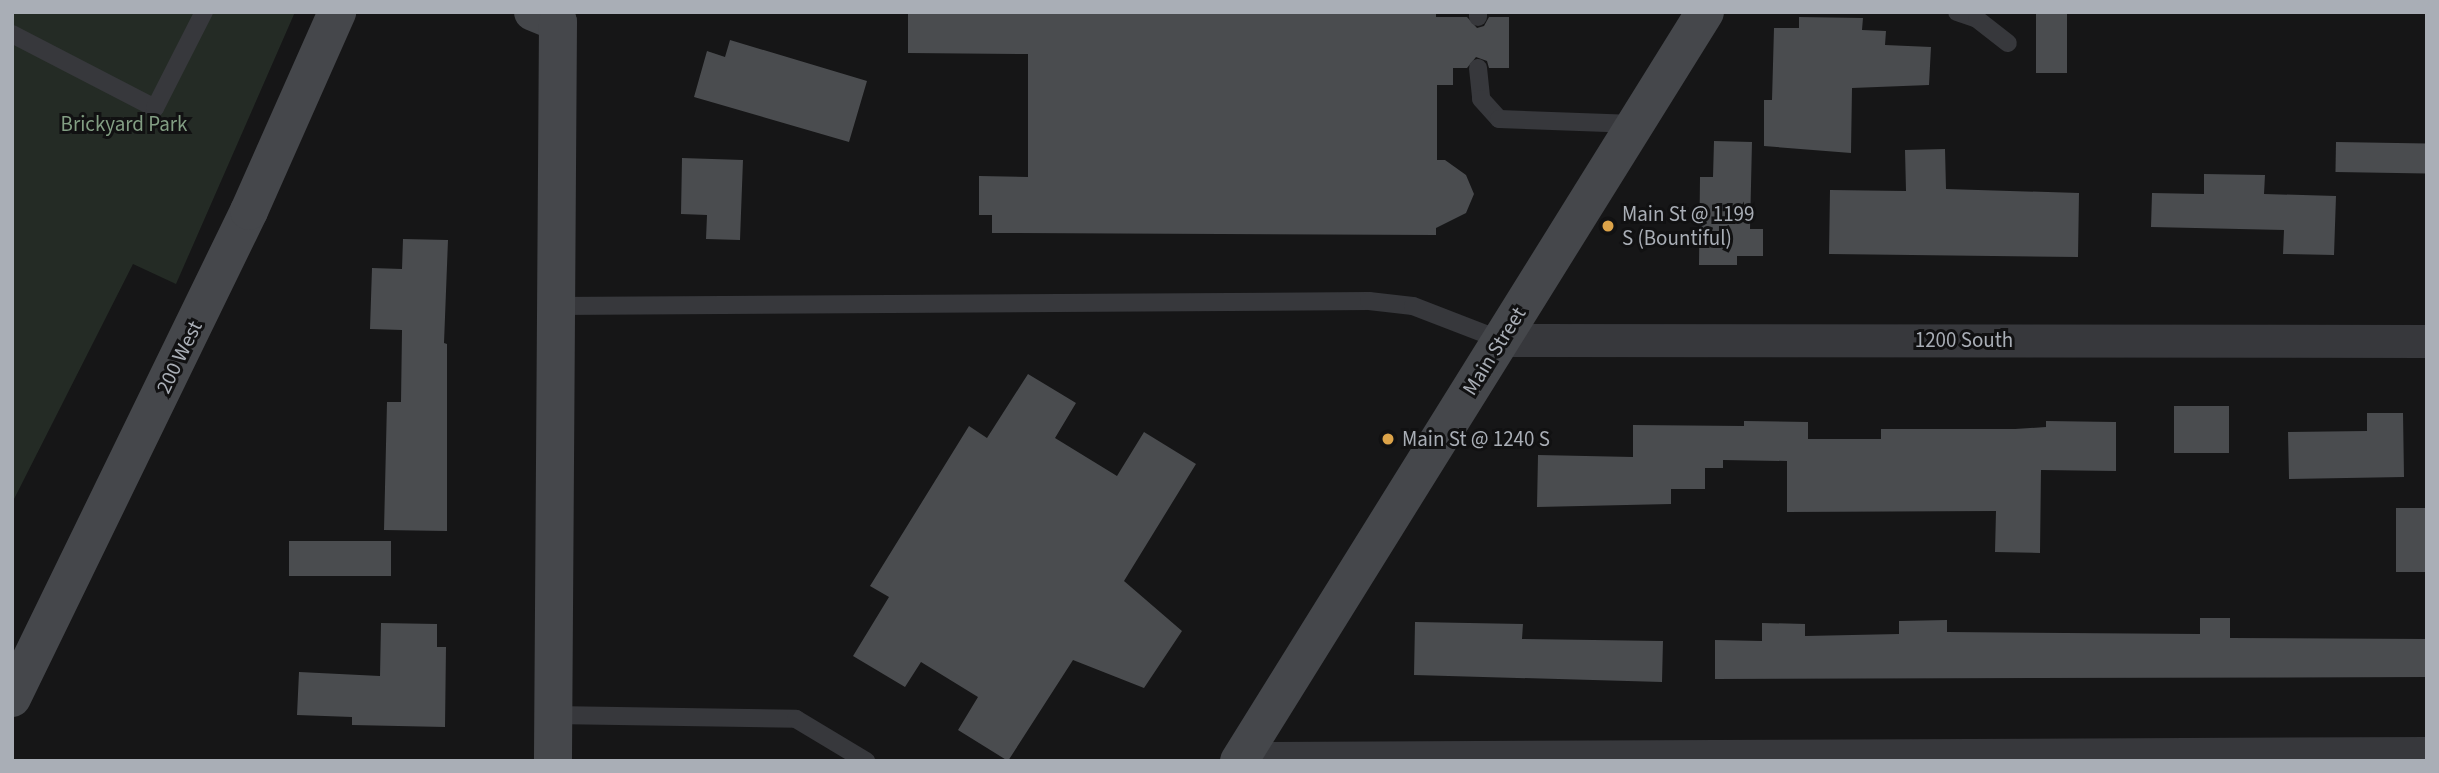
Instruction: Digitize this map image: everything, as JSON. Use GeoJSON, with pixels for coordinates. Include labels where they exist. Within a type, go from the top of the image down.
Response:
{"type":"FeatureCollection","features":[{"type":"Feature","properties":{"kind":"street","name":"200 West"},"geometry":{"type":"LineString","coordinates":[[12,698],[249,211],[337,12]]}},
{"type":"Feature","properties":{"kind":"street","name":"Main Street"},"geometry":{"type":"LineString","coordinates":[[1239,760],[1705,12]]}},
{"type":"Feature","properties":{"kind":"street"},"geometry":{"type":"LineString","coordinates":[[550,15],[556,306],[553,761]]}},
{"type":"Feature","properties":{"kind":"street","name":"1200 South"},"geometry":{"type":"LineString","coordinates":[[1501,340],[2427,341]]}},
{"type":"Feature","properties":{"kind":"street"},"geometry":{"type":"LineString","coordinates":[[1239,760],[2427,753]]}},
{"type":"Feature","properties":{"kind":"lane"},"geometry":{"type":"LineString","coordinates":[[12,34],[155,108],[204,12]]}},
{"type":"Feature","properties":{"kind":"lane"},"geometry":{"type":"LineString","coordinates":[[1957,12],[1977,19],[2008,43]]}},
{"type":"Feature","properties":{"kind":"lane"},"geometry":{"type":"LineString","coordinates":[[1478,68],[1481,99],[1499,119],[1635,124]]}},
{"type":"Feature","properties":{"kind":"lane"},"geometry":{"type":"LineString","coordinates":[[556,306],[1369,301],[1413,306],[1501,340]]}},
{"type":"Feature","properties":{"kind":"lane"},"geometry":{"type":"LineString","coordinates":[[553,715],[796,719],[866,761]]}},
{"type":"Feature","properties":{"kind":"green space","name":"Brickyard Park"},"geometry":{"type":"Polygon","coordinates":[[[12,12],[295,12],[176,284],[133,264],[12,503],[12,12]]]}},
{"type":"Feature","properties":{"kind":"building"},"geometry":{"type":"Polygon","coordinates":[[[908,12],[1436,12],[1436,17],[1467,17],[1477,28],[1484,26],[1489,17],[1509,17],[1509,68],[1489,68],[1487,61],[1476,57],[1467,68],[1453,68],[1453,85],[1437,85],[1437,160],[1445,160],[1466,175],[1474,194],[1466,213],[1436,228],[1436,235],[992,233],[992,215],[979,215],[979,176],[1028,177],[1028,54],[908,53],[908,12]]]}},
{"type":"Feature","properties":{"kind":"building"},"geometry":{"type":"Polygon","coordinates":[[[2036,12],[2067,12],[2067,73],[2036,73],[2036,12]]]}},
{"type":"Feature","properties":{"kind":"building"},"geometry":{"type":"Polygon","coordinates":[[[1799,17],[1863,18],[1862,30],[1886,31],[1885,45],[1931,47],[1929,85],[1852,88],[1851,153],[1764,146],[1764,100],[1772,100],[1774,28],[1799,28],[1799,17]]]}},
{"type":"Feature","properties":{"kind":"building"},"geometry":{"type":"Polygon","coordinates":[[[730,40],[867,81],[849,142],[694,97],[707,51],[725,57],[730,40]]]}},
{"type":"Feature","properties":{"kind":"building"},"geometry":{"type":"Polygon","coordinates":[[[1714,141],[1752,142],[1750,229],[1763,229],[1763,256],[1737,256],[1737,265],[1699,265],[1700,177],[1713,177],[1714,141]]]}},
{"type":"Feature","properties":{"kind":"building"},"geometry":{"type":"Polygon","coordinates":[[[2336,142],[2427,144],[2426,174],[2335,172],[2336,142]]]}},
{"type":"Feature","properties":{"kind":"building"},"geometry":{"type":"Polygon","coordinates":[[[1945,149],[1946,189],[2079,193],[2078,257],[1829,254],[1830,190],[1906,191],[1905,150],[1945,149]]]}},
{"type":"Feature","properties":{"kind":"building"},"geometry":{"type":"Polygon","coordinates":[[[682,158],[743,160],[740,240],[706,239],[707,215],[681,214],[682,158]]]}},
{"type":"Feature","properties":{"kind":"building"},"geometry":{"type":"Polygon","coordinates":[[[2204,174],[2265,175],[2264,194],[2336,196],[2334,255],[2283,254],[2284,230],[2151,227],[2152,193],[2204,194],[2204,174]]]}},
{"type":"Feature","properties":{"kind":"building"},"geometry":{"type":"Polygon","coordinates":[[[403,239],[448,240],[444,343],[447,344],[447,531],[384,530],[387,402],[401,402],[402,330],[370,329],[372,268],[402,269],[403,239]]]}},
{"type":"Feature","properties":{"kind":"building"},"geometry":{"type":"Polygon","coordinates":[[[1028,374],[1076,403],[1055,438],[1117,476],[1144,432],[1196,464],[1124,581],[1182,631],[1144,688],[1073,660],[1008,761],[958,730],[978,697],[921,662],[905,687],[853,656],[889,597],[870,586],[969,426],[987,438],[1028,374]]]}},
{"type":"Feature","properties":{"kind":"building"},"geometry":{"type":"Polygon","coordinates":[[[2174,406],[2229,406],[2229,453],[2174,453],[2174,406]]]}},
{"type":"Feature","properties":{"kind":"building"},"geometry":{"type":"Polygon","coordinates":[[[2367,413],[2403,413],[2404,477],[2289,479],[2288,432],[2367,431],[2367,413]]]}},
{"type":"Feature","properties":{"kind":"building"},"geometry":{"type":"Polygon","coordinates":[[[1744,421],[1808,422],[1808,439],[1881,439],[1881,429],[2015,429],[2046,427],[2046,421],[2116,422],[2116,471],[2041,470],[2040,553],[1995,552],[1996,511],[1787,512],[1787,461],[1723,460],[1723,468],[1705,468],[1705,489],[1671,489],[1671,504],[1537,507],[1538,455],[1633,457],[1633,425],[1744,426],[1744,421]]]}},
{"type":"Feature","properties":{"kind":"building"},"geometry":{"type":"Polygon","coordinates":[[[2396,508],[2427,508],[2427,572],[2396,572],[2396,508]]]}},
{"type":"Feature","properties":{"kind":"building"},"geometry":{"type":"Polygon","coordinates":[[[289,541],[391,541],[391,576],[289,576],[289,541]]]}},
{"type":"Feature","properties":{"kind":"building"},"geometry":{"type":"Polygon","coordinates":[[[2200,618],[2230,618],[2230,638],[2427,639],[2427,677],[1715,679],[1715,640],[1762,641],[1762,623],[1805,624],[1805,636],[1899,634],[1899,621],[1947,620],[1947,632],[2200,634],[2200,618]]]}},
{"type":"Feature","properties":{"kind":"building"},"geometry":{"type":"Polygon","coordinates":[[[1415,622],[1523,624],[1522,639],[1663,641],[1662,682],[1414,675],[1415,622]]]}},
{"type":"Feature","properties":{"kind":"building"},"geometry":{"type":"Polygon","coordinates":[[[381,623],[437,624],[437,647],[446,647],[445,727],[352,725],[352,717],[297,715],[299,672],[380,676],[381,623]]]}},
{"type":"Feature","properties":{"kind":"place","name":"Main St @ 1199 S (Bountiful)"},"geometry":{"type":"Point","coordinates":[1608,226]}},
{"type":"Feature","properties":{"kind":"place","name":"Main St @ 1240 S"},"geometry":{"type":"Point","coordinates":[1388,439]}}]}
